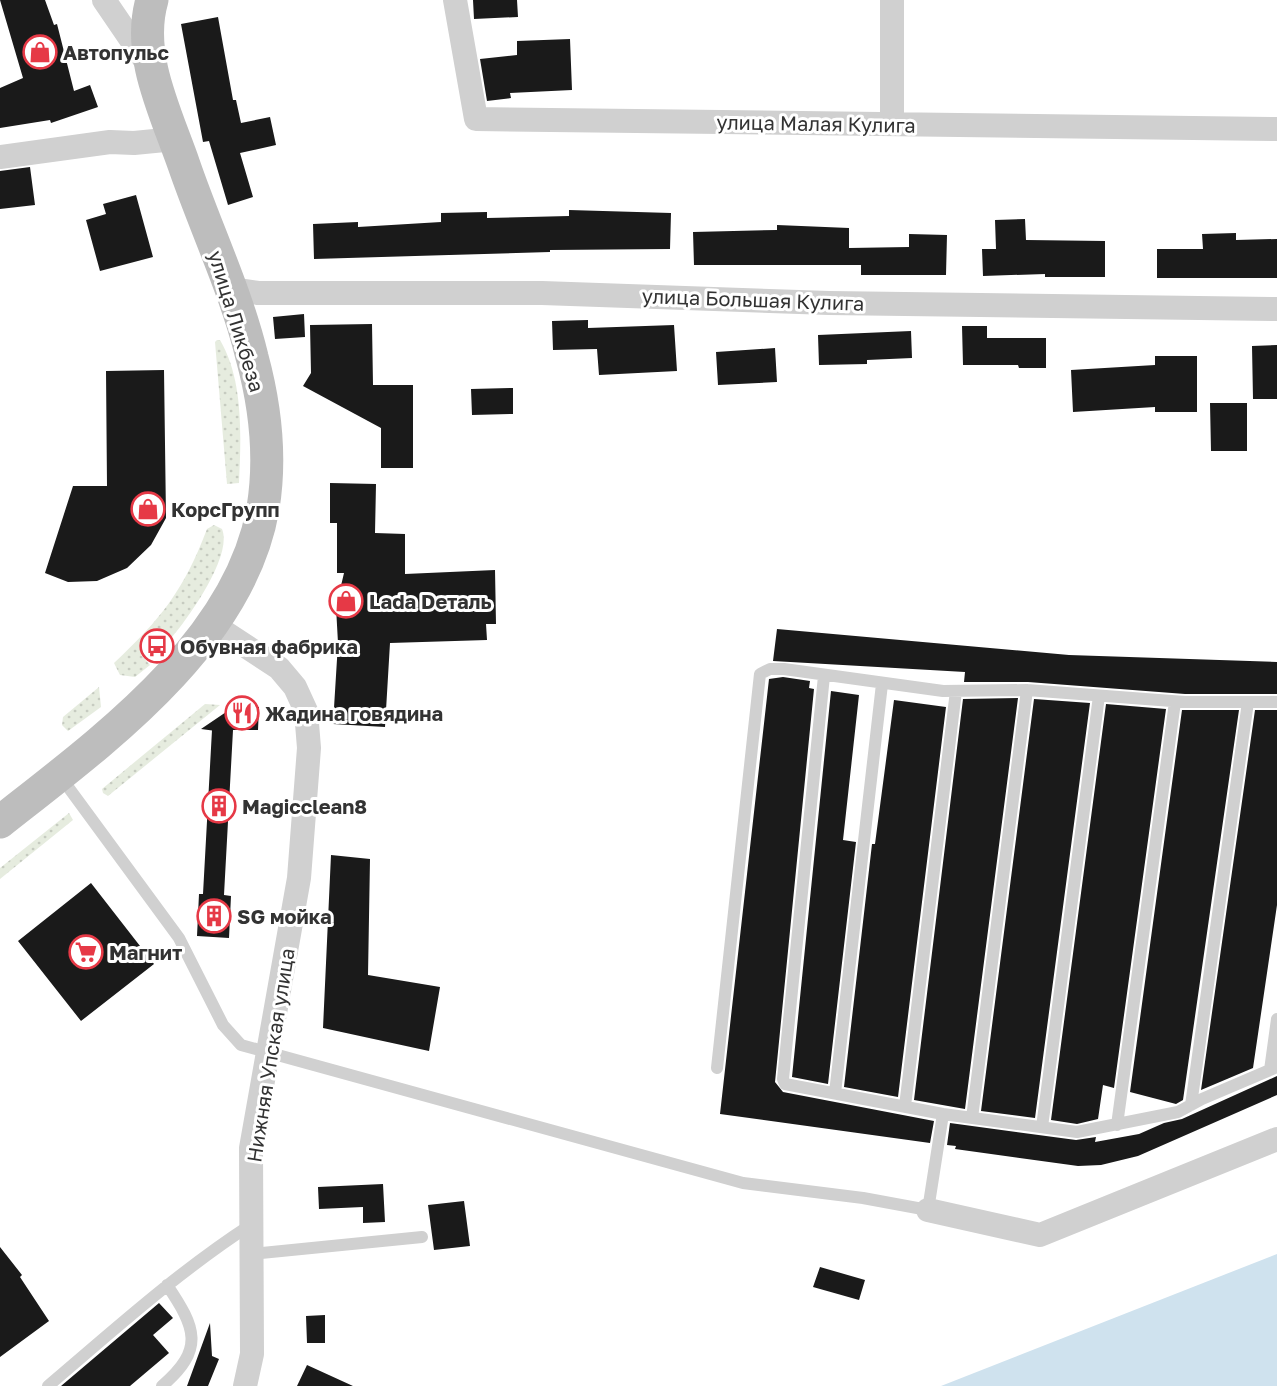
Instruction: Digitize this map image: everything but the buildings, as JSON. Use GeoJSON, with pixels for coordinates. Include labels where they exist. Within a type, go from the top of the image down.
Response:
{"type":"FeatureCollection","features":[{"type":"Feature","properties":{"kind":"main road","name":"улица Ликбеза"},"geometry":{"type":"LineString","coordinates":[[0,822],[129,717],[168,680],[212,624],[245,567],[263,509],[267,453],[260,394],[252,356],[149,66],[148,15],[152,0]]}},
{"type":"Feature","properties":{"kind":"street"},"geometry":{"type":"LineString","coordinates":[[104,0],[149,66]]}},
{"type":"Feature","properties":{"kind":"street","name":"улица Малая Кулига"},"geometry":{"type":"LineString","coordinates":[[455,0],[476,119],[1277,129]]}},
{"type":"Feature","properties":{"kind":"street"},"geometry":{"type":"LineString","coordinates":[[892,0],[892,124]]}},
{"type":"Feature","properties":{"kind":"street"},"geometry":{"type":"LineString","coordinates":[[0,157],[110,142],[134,143],[174,139]]}},
{"type":"Feature","properties":{"kind":"street","name":"улица Большая Кулига"},"geometry":{"type":"LineString","coordinates":[[230,289],[258,293],[542,293],[829,303],[1277,309]]}},
{"type":"Feature","properties":{"kind":"street","name":"Нижняя Упская улица"},"geometry":{"type":"LineString","coordinates":[[212,624],[279,668],[295,687],[306,711],[309,748],[299,879],[251,1148],[252,1354],[245,1386]]}},
{"type":"Feature","properties":{"kind":"street"},"geometry":{"type":"LineString","coordinates":[[928,1210],[1040,1234],[1277,1139]]}},
{"type":"Feature","properties":{"kind":"lane"},"geometry":{"type":"LineString","coordinates":[[717,1068],[760,674],[770,669],[784,669],[882,684],[956,691],[1027,690],[1175,702],[1277,702]]}},
{"type":"Feature","properties":{"kind":"lane"},"geometry":{"type":"LineString","coordinates":[[824,676],[783,1079],[788,1085],[943,1114],[1077,1132],[1178,1112],[1274,1068],[1277,1019]]}},
{"type":"Feature","properties":{"kind":"lane"},"geometry":{"type":"LineString","coordinates":[[835,1093],[882,684]]}},
{"type":"Feature","properties":{"kind":"lane"},"geometry":{"type":"LineString","coordinates":[[972,1118],[1027,690]]}},
{"type":"Feature","properties":{"kind":"lane"},"geometry":{"type":"LineString","coordinates":[[905,1106],[956,691]]}},
{"type":"Feature","properties":{"kind":"lane"},"geometry":{"type":"LineString","coordinates":[[1042,1127],[1099,696]]}},
{"type":"Feature","properties":{"kind":"lane"},"geometry":{"type":"LineString","coordinates":[[1117,1125],[1175,702]]}},
{"type":"Feature","properties":{"kind":"lane"},"geometry":{"type":"LineString","coordinates":[[1191,1105],[1248,702]]}},
{"type":"Feature","properties":{"kind":"lane"},"geometry":{"type":"LineString","coordinates":[[59,776],[179,938],[223,1026],[241,1045],[742,1183],[863,1198],[928,1210],[943,1114]]}},
{"type":"Feature","properties":{"kind":"lane"},"geometry":{"type":"LineString","coordinates":[[48,1386],[167,1285],[212,1250],[253,1224]]}},
{"type":"Feature","properties":{"kind":"lane"},"geometry":{"type":"LineString","coordinates":[[252,1254],[422,1237]]}},
{"type":"Feature","properties":{"kind":"lane"},"geometry":{"type":"LineString","coordinates":[[162,1386],[186,1362],[191,1344],[188,1318],[167,1285]]}},
{"type":"Feature","properties":{"kind":"shaded area"},"geometry":{"type":"Polygon","coordinates":[[[220,340],[228,356],[237,391],[240,428],[239,483],[227,484],[215,342],[220,340]]]}},
{"type":"Feature","properties":{"kind":"shaded area"},"geometry":{"type":"Polygon","coordinates":[[[214,525],[222,529],[224,540],[215,569],[198,601],[172,637],[163,629],[141,655],[150,665],[135,677],[120,675],[114,663],[145,632],[170,602],[180,587],[207,529],[214,525]]]}},
{"type":"Feature","properties":{"kind":"shaded area"},"geometry":{"type":"Polygon","coordinates":[[[99,687],[101,707],[68,731],[62,725],[63,717],[99,687]]]}},
{"type":"Feature","properties":{"kind":"shaded area"},"geometry":{"type":"Polygon","coordinates":[[[205,704],[220,705],[108,796],[103,793],[102,789],[205,704]]]}},
{"type":"Feature","properties":{"kind":"shaded area"},"geometry":{"type":"Polygon","coordinates":[[[69,813],[73,820],[0,879],[0,868],[69,813]]]}},
{"type":"Feature","properties":{"kind":"water"},"geometry":{"type":"Polygon","coordinates":[[[1277,1254],[1277,1386],[941,1386],[1277,1254]]]}},
{"type":"Feature","properties":{"kind":"place","name":"Автопульс"},"geometry":{"type":"Point","coordinates":[40,52]}},
{"type":"Feature","properties":{"kind":"place","name":"КорсГрупп"},"geometry":{"type":"Point","coordinates":[148,509]}},
{"type":"Feature","properties":{"kind":"place","name":"Lada Dеталь"},"geometry":{"type":"Point","coordinates":[346,601]}},
{"type":"Feature","properties":{"kind":"place","name":"Обувная фабрика"},"geometry":{"type":"Point","coordinates":[157,646]}},
{"type":"Feature","properties":{"kind":"place","name":"Жадина говядина"},"geometry":{"type":"Point","coordinates":[242,713]}},
{"type":"Feature","properties":{"kind":"place","name":"Magicclean8"},"geometry":{"type":"Point","coordinates":[219,806]}},
{"type":"Feature","properties":{"kind":"place","name":"SG мойка"},"geometry":{"type":"Point","coordinates":[214,916]}},
{"type":"Feature","properties":{"kind":"place","name":"Магнит"},"geometry":{"type":"Point","coordinates":[86,952]}}]}
